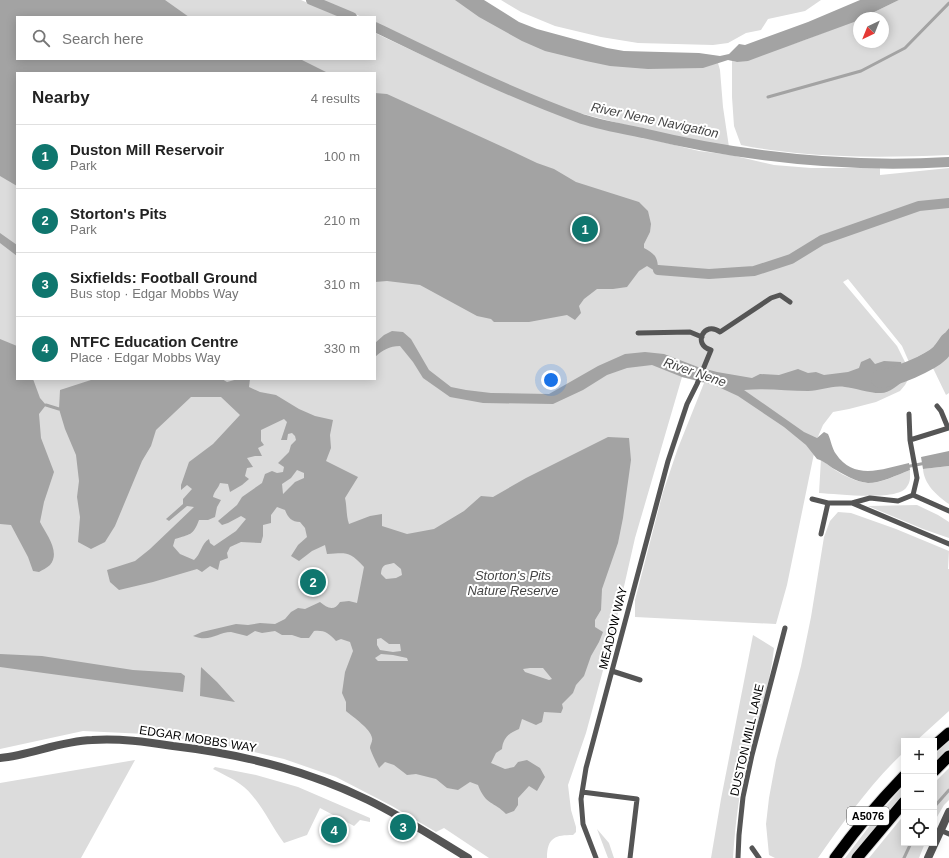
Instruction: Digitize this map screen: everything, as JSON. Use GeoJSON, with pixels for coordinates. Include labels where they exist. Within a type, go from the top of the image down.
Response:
{"type":"FeatureCollection","features":[{"type":"Feature","properties":{"kind":"highway"},"geometry":{"type":"LineString","coordinates":[[937,743],[949,732]]}},
{"type":"Feature","properties":{"kind":"highway"},"geometry":{"type":"LineString","coordinates":[[937,768],[949,756]]}},
{"type":"Feature","properties":{"kind":"highway","name":"A5076"},"geometry":{"type":"LineString","coordinates":[[835,858],[849,838],[901,779]]}},
{"type":"Feature","properties":{"kind":"highway","name":"A5076"},"geometry":{"type":"LineString","coordinates":[[857,858],[901,806]]}},
{"type":"Feature","properties":{"kind":"street","name":"EDGAR MOBBS WAY"},"geometry":{"type":"LineString","coordinates":[[0,758],[31,753],[67,743],[103,739],[172,746],[235,755],[301,773],[348,790],[389,810],[468,858]]}},
{"type":"Feature","properties":{"kind":"street"},"geometry":{"type":"LineString","coordinates":[[928,858],[949,812]]}},
{"type":"Feature","properties":{"kind":"lane"},"geometry":{"type":"LineString","coordinates":[[638,333],[690,332],[702,337],[705,330],[716,329],[720,332],[771,298],[780,295],[790,302]]}},
{"type":"Feature","properties":{"kind":"lane","name":"MEADOW WAY"},"geometry":{"type":"LineString","coordinates":[[596,858],[583,824],[581,799],[586,768],[655,505],[668,461],[687,404],[711,350],[702,344],[702,337]]}},
{"type":"Feature","properties":{"kind":"lane"},"geometry":{"type":"LineString","coordinates":[[910,440],[949,428],[941,410],[937,406]]}},
{"type":"Feature","properties":{"kind":"lane"},"geometry":{"type":"LineString","coordinates":[[909,414],[910,440],[917,478],[913,495]]}},
{"type":"Feature","properties":{"kind":"lane"},"geometry":{"type":"LineString","coordinates":[[812,499],[828,503],[852,503],[870,498],[898,501],[913,495],[949,511]]}},
{"type":"Feature","properties":{"kind":"lane"},"geometry":{"type":"LineString","coordinates":[[821,534],[828,503]]}},
{"type":"Feature","properties":{"kind":"lane"},"geometry":{"type":"LineString","coordinates":[[852,503],[949,544]]}},
{"type":"Feature","properties":{"kind":"lane","name":"DUSTON MILL LANE"},"geometry":{"type":"LineString","coordinates":[[738,858],[743,797],[752,755],[785,628]]}},
{"type":"Feature","properties":{"kind":"lane"},"geometry":{"type":"LineString","coordinates":[[612,671],[640,680]]}},
{"type":"Feature","properties":{"kind":"lane"},"geometry":{"type":"LineString","coordinates":[[582,792],[637,799],[630,858]]}},
{"type":"Feature","properties":{"kind":"lane"},"geometry":{"type":"LineString","coordinates":[[940,830],[949,834]]}},
{"type":"Feature","properties":{"kind":"lane"},"geometry":{"type":"LineString","coordinates":[[752,848],[759,858]]}},
{"type":"Feature","properties":{"kind":"shaded area"},"geometry":{"type":"Polygon","coordinates":[[[0,0],[301,0],[338,16],[16,16],[16,60],[376,60],[376,33],[462,74],[533,104],[601,127],[699,151],[731,155],[774,165],[811,168],[880,168],[880,175],[949,168],[949,328],[932,349],[909,362],[902,346],[848,279],[843,282],[897,346],[905,362],[909,378],[900,391],[876,402],[833,412],[823,425],[817,439],[787,585],[776,624],[635,617],[635,600],[663,492],[678,448],[704,383],[682,377],[635,538],[615,626],[586,733],[568,785],[571,810],[576,832],[573,835],[557,837],[551,841],[547,851],[547,858],[489,858],[444,828],[436,832],[392,806],[336,777],[284,759],[224,745],[146,734],[83,731],[0,749],[0,0]]]}},
{"type":"Feature","properties":{"kind":"shaded area"},"geometry":{"type":"Polygon","coordinates":[[[321,0],[469,0],[547,42],[718,63],[729,147],[656,133],[580,113],[545,101],[494,79],[376,23],[376,16],[360,16],[321,0]]]}},
{"type":"Feature","properties":{"kind":"shaded area"},"geometry":{"type":"Polygon","coordinates":[[[501,0],[821,0],[805,11],[768,19],[761,30],[746,33],[728,43],[713,45],[638,43],[601,37],[555,26],[521,12],[501,0]]]}},
{"type":"Feature","properties":{"kind":"shaded area"},"geometry":{"type":"Polygon","coordinates":[[[899,0],[949,0],[949,155],[892,157],[834,156],[762,149],[741,145],[734,126],[732,61],[737,62],[802,41],[853,21],[853,48],[889,48],[889,12],[874,12],[899,0]]]}},
{"type":"Feature","properties":{"kind":"shaded area"},"geometry":{"type":"Polygon","coordinates":[[[949,347],[949,393],[946,395],[932,366],[949,347]]]}},
{"type":"Feature","properties":{"kind":"shaded area"},"geometry":{"type":"Polygon","coordinates":[[[821,459],[830,467],[843,474],[856,480],[868,483],[879,482],[910,470],[908,486],[900,492],[879,496],[819,493],[821,459]]]}},
{"type":"Feature","properties":{"kind":"shaded area"},"geometry":{"type":"Polygon","coordinates":[[[949,466],[949,504],[929,485],[923,469],[949,466]]]}},
{"type":"Feature","properties":{"kind":"shaded area"},"geometry":{"type":"Polygon","coordinates":[[[917,505],[949,522],[949,538],[868,506],[917,505]]]}},
{"type":"Feature","properties":{"kind":"shaded area"},"geometry":{"type":"Polygon","coordinates":[[[838,512],[851,513],[896,529],[949,551],[949,711],[919,738],[901,738],[901,755],[869,789],[818,858],[775,858],[769,855],[766,824],[769,798],[776,760],[801,666],[811,617],[824,537],[830,521],[838,512]]]}},
{"type":"Feature","properties":{"kind":"shaded area"},"geometry":{"type":"Polygon","coordinates":[[[753,635],[774,648],[772,664],[743,781],[737,814],[733,858],[711,858],[721,799],[753,635]]]}},
{"type":"Feature","properties":{"kind":"shaded area"},"geometry":{"type":"Polygon","coordinates":[[[949,741],[949,749],[937,761],[937,752],[949,741]]]}},
{"type":"Feature","properties":{"kind":"shaded area"},"geometry":{"type":"Polygon","coordinates":[[[135,760],[81,858],[0,858],[0,783],[135,760]]]}},
{"type":"Feature","properties":{"kind":"shaded area"},"geometry":{"type":"Polygon","coordinates":[[[215,767],[256,775],[298,787],[370,818],[370,822],[360,820],[354,826],[320,808],[307,835],[284,843],[247,789],[213,769],[215,767]]]}},
{"type":"Feature","properties":{"kind":"shaded area"},"geometry":{"type":"Polygon","coordinates":[[[949,768],[949,800],[937,817],[937,810],[937,780],[949,768]]]}},
{"type":"Feature","properties":{"kind":"shaded area"},"geometry":{"type":"Polygon","coordinates":[[[901,788],[901,800],[851,858],[845,858],[874,820],[901,788]]]}},
{"type":"Feature","properties":{"kind":"shaded area"},"geometry":{"type":"Polygon","coordinates":[[[901,819],[901,846],[924,846],[919,858],[869,858],[901,819]]]}},
{"type":"Feature","properties":{"kind":"shaded area"},"geometry":{"type":"Polygon","coordinates":[[[597,829],[609,843],[614,858],[608,858],[597,829]]]}},
{"type":"Feature","properties":{"kind":"water"},"geometry":{"type":"Polygon","coordinates":[[[0,0],[165,0],[188,16],[16,16],[16,60],[302,60],[326,72],[16,72],[16,185],[0,176],[0,0]]]}},
{"type":"Feature","properties":{"kind":"water"},"geometry":{"type":"Polygon","coordinates":[[[455,0],[484,0],[519,22],[537,29],[607,48],[624,51],[699,53],[720,56],[729,54],[739,44],[745,45],[808,22],[860,0],[899,0],[874,12],[853,12],[853,22],[748,61],[737,62],[728,60],[703,68],[648,69],[610,66],[586,61],[545,51],[522,41],[479,17],[455,0]]]}},
{"type":"Feature","properties":{"kind":"water"},"geometry":{"type":"Polygon","coordinates":[[[376,93],[387,94],[537,163],[554,169],[576,182],[639,202],[648,211],[651,224],[650,232],[644,244],[644,248],[655,256],[658,270],[655,271],[647,266],[639,271],[627,287],[597,289],[584,299],[579,306],[581,313],[575,320],[567,315],[529,322],[494,322],[491,319],[477,316],[420,285],[387,281],[376,282],[376,93]]]}},
{"type":"Feature","properties":{"kind":"water"},"geometry":{"type":"Polygon","coordinates":[[[0,233],[16,244],[16,255],[0,243],[0,233]]]}},
{"type":"Feature","properties":{"kind":"water"},"geometry":{"type":"Polygon","coordinates":[[[949,328],[949,347],[943,357],[913,375],[909,362],[932,349],[949,328]]]}},
{"type":"Feature","properties":{"kind":"water"},"geometry":{"type":"Polygon","coordinates":[[[392,331],[403,332],[411,339],[429,370],[451,387],[491,393],[549,394],[598,366],[625,354],[645,352],[664,354],[698,367],[752,378],[760,374],[779,375],[798,369],[808,373],[816,372],[824,375],[848,372],[859,368],[861,362],[870,358],[875,364],[884,361],[901,362],[905,379],[894,388],[884,393],[874,393],[840,387],[808,391],[768,389],[744,390],[804,432],[817,438],[824,432],[828,434],[833,450],[843,462],[851,468],[870,471],[909,463],[910,470],[873,483],[855,480],[817,459],[806,445],[784,427],[738,396],[712,384],[682,377],[652,365],[627,368],[607,375],[583,390],[553,404],[483,403],[450,397],[423,378],[413,362],[400,346],[386,349],[376,356],[376,342],[384,335],[392,331]]]}},
{"type":"Feature","properties":{"kind":"water"},"geometry":{"type":"Polygon","coordinates":[[[0,339],[16,346],[16,380],[33,380],[40,398],[46,405],[39,414],[41,438],[54,472],[44,502],[40,522],[49,537],[53,549],[53,560],[50,565],[39,572],[33,571],[28,557],[11,525],[0,524],[0,339]]]}},
{"type":"Feature","properties":{"kind":"water","name":"Storton's Pits Nature Reserve"},"geometry":{"type":"Polygon","coordinates":[[[91,380],[224,380],[227,382],[234,380],[250,380],[249,387],[260,392],[276,395],[299,409],[315,416],[333,420],[330,435],[331,448],[326,461],[358,477],[345,498],[349,524],[370,516],[382,514],[382,526],[407,534],[434,529],[464,511],[481,496],[493,497],[526,478],[608,437],[629,438],[631,460],[623,518],[618,543],[602,589],[601,610],[595,620],[595,627],[603,632],[599,642],[591,656],[584,676],[576,685],[573,693],[562,704],[563,708],[561,713],[544,712],[542,722],[536,725],[522,719],[519,729],[507,736],[502,749],[496,753],[491,763],[505,769],[514,767],[518,762],[527,760],[540,768],[545,777],[537,791],[529,786],[518,798],[518,805],[514,811],[506,814],[484,797],[478,785],[470,782],[458,790],[447,788],[436,779],[416,774],[407,775],[394,765],[385,762],[379,768],[370,748],[372,739],[371,735],[365,727],[346,711],[346,702],[342,693],[345,672],[353,651],[350,642],[341,639],[336,641],[331,636],[321,631],[314,631],[309,638],[282,635],[275,631],[262,633],[255,631],[247,636],[226,632],[209,638],[199,638],[193,636],[202,632],[236,624],[275,624],[285,619],[291,612],[298,608],[305,609],[320,602],[330,608],[335,607],[340,602],[349,601],[357,603],[364,567],[355,558],[347,554],[327,554],[325,545],[312,551],[299,561],[291,556],[298,545],[307,537],[305,528],[300,522],[291,519],[285,510],[277,507],[271,515],[271,523],[263,525],[263,536],[261,543],[241,542],[230,547],[227,553],[228,558],[220,561],[218,570],[210,566],[202,572],[197,569],[119,590],[110,582],[107,570],[135,561],[150,549],[194,507],[187,506],[169,521],[166,519],[183,504],[183,499],[192,489],[187,485],[181,490],[181,485],[189,462],[213,444],[240,415],[221,397],[191,397],[156,430],[151,446],[142,461],[115,526],[105,542],[91,549],[78,542],[80,517],[77,497],[79,481],[76,455],[65,429],[59,409],[60,390],[91,380]],[[284,419],[261,430],[261,441],[264,445],[258,448],[262,456],[247,458],[253,467],[247,468],[245,476],[249,479],[230,492],[228,484],[220,483],[213,497],[221,500],[217,507],[215,517],[208,520],[199,520],[193,532],[175,539],[173,546],[180,554],[194,560],[206,541],[209,539],[210,543],[214,546],[236,531],[246,519],[241,516],[222,525],[218,521],[237,505],[242,497],[262,483],[265,474],[272,471],[277,473],[283,472],[284,467],[278,463],[289,452],[291,445],[296,440],[295,436],[292,433],[288,434],[287,440],[281,440],[287,422],[284,419]],[[297,470],[291,478],[282,484],[283,494],[295,482],[304,478],[304,473],[297,470]],[[394,563],[384,566],[381,571],[381,574],[386,579],[396,578],[402,575],[401,569],[394,563]],[[381,638],[377,639],[377,645],[380,650],[393,652],[401,651],[400,644],[389,644],[381,638]],[[381,654],[375,658],[378,661],[408,661],[407,658],[393,655],[381,654]],[[543,668],[523,669],[525,672],[549,680],[552,679],[543,668]]]}},
{"type":"Feature","properties":{"kind":"water"},"geometry":{"type":"Polygon","coordinates":[[[949,451],[949,466],[923,469],[921,457],[949,451]]]}},
{"type":"Feature","properties":{"kind":"water"},"geometry":{"type":"Polygon","coordinates":[[[0,654],[42,656],[133,670],[181,673],[185,676],[183,692],[0,667],[0,654]]]}},
{"type":"Feature","properties":{"kind":"water"},"geometry":{"type":"Polygon","coordinates":[[[201,667],[217,682],[235,702],[200,696],[201,667]]]}},
{"type":"Feature","properties":{"kind":"waterway","name":"River Nene Navigation"},"geometry":{"type":"LineString","coordinates":[[311,0],[350,16]]}},
{"type":"Feature","properties":{"kind":"waterway"},"geometry":{"type":"LineString","coordinates":[[768,97],[861,71],[905,48],[949,3]]}},
{"type":"Feature","properties":{"kind":"waterway","name":"River Nene Navigation"},"geometry":{"type":"LineString","coordinates":[[376,27],[451,64],[503,87],[555,109],[604,125],[719,148],[795,159],[872,163],[949,162]]}},
{"type":"Feature","properties":{"kind":"waterway"},"geometry":{"type":"LineString","coordinates":[[658,270],[709,274],[754,271],[791,259],[822,240],[919,206],[949,203]]}},
{"type":"Feature","properties":{"kind":"waterway","name":"River Nene"},"geometry":{"type":"LineString","coordinates":[[880,379],[902,373],[928,361],[940,353],[949,341]]}},
{"type":"Feature","properties":{"kind":"waterway"},"geometry":{"type":"LineString","coordinates":[[46,405],[59,409]]}},
{"type":"Feature","properties":{"kind":"waterway"},"geometry":{"type":"LineString","coordinates":[[905,467],[926,463]]}},
{"type":"Feature","properties":{"kind":"waterway"},"geometry":{"type":"LineString","coordinates":[[937,804],[949,790]]}},
{"type":"Feature","properties":{"kind":"waterway"},"geometry":{"type":"LineString","coordinates":[[904,858],[910,846]]}},
{"type":"Feature","properties":{"kind":"place","name":"Duston Mill Reservoir"},"geometry":{"type":"Point","coordinates":[585,229]}},
{"type":"Feature","properties":{"kind":"place","name":"Storton's Pits"},"geometry":{"type":"Point","coordinates":[313,582]}},
{"type":"Feature","properties":{"kind":"place","name":"Sixfields: Football Ground"},"geometry":{"type":"Point","coordinates":[403,827]}},
{"type":"Feature","properties":{"kind":"place","name":"NTFC Education Centre"},"geometry":{"type":"Point","coordinates":[334,830]}}]}
